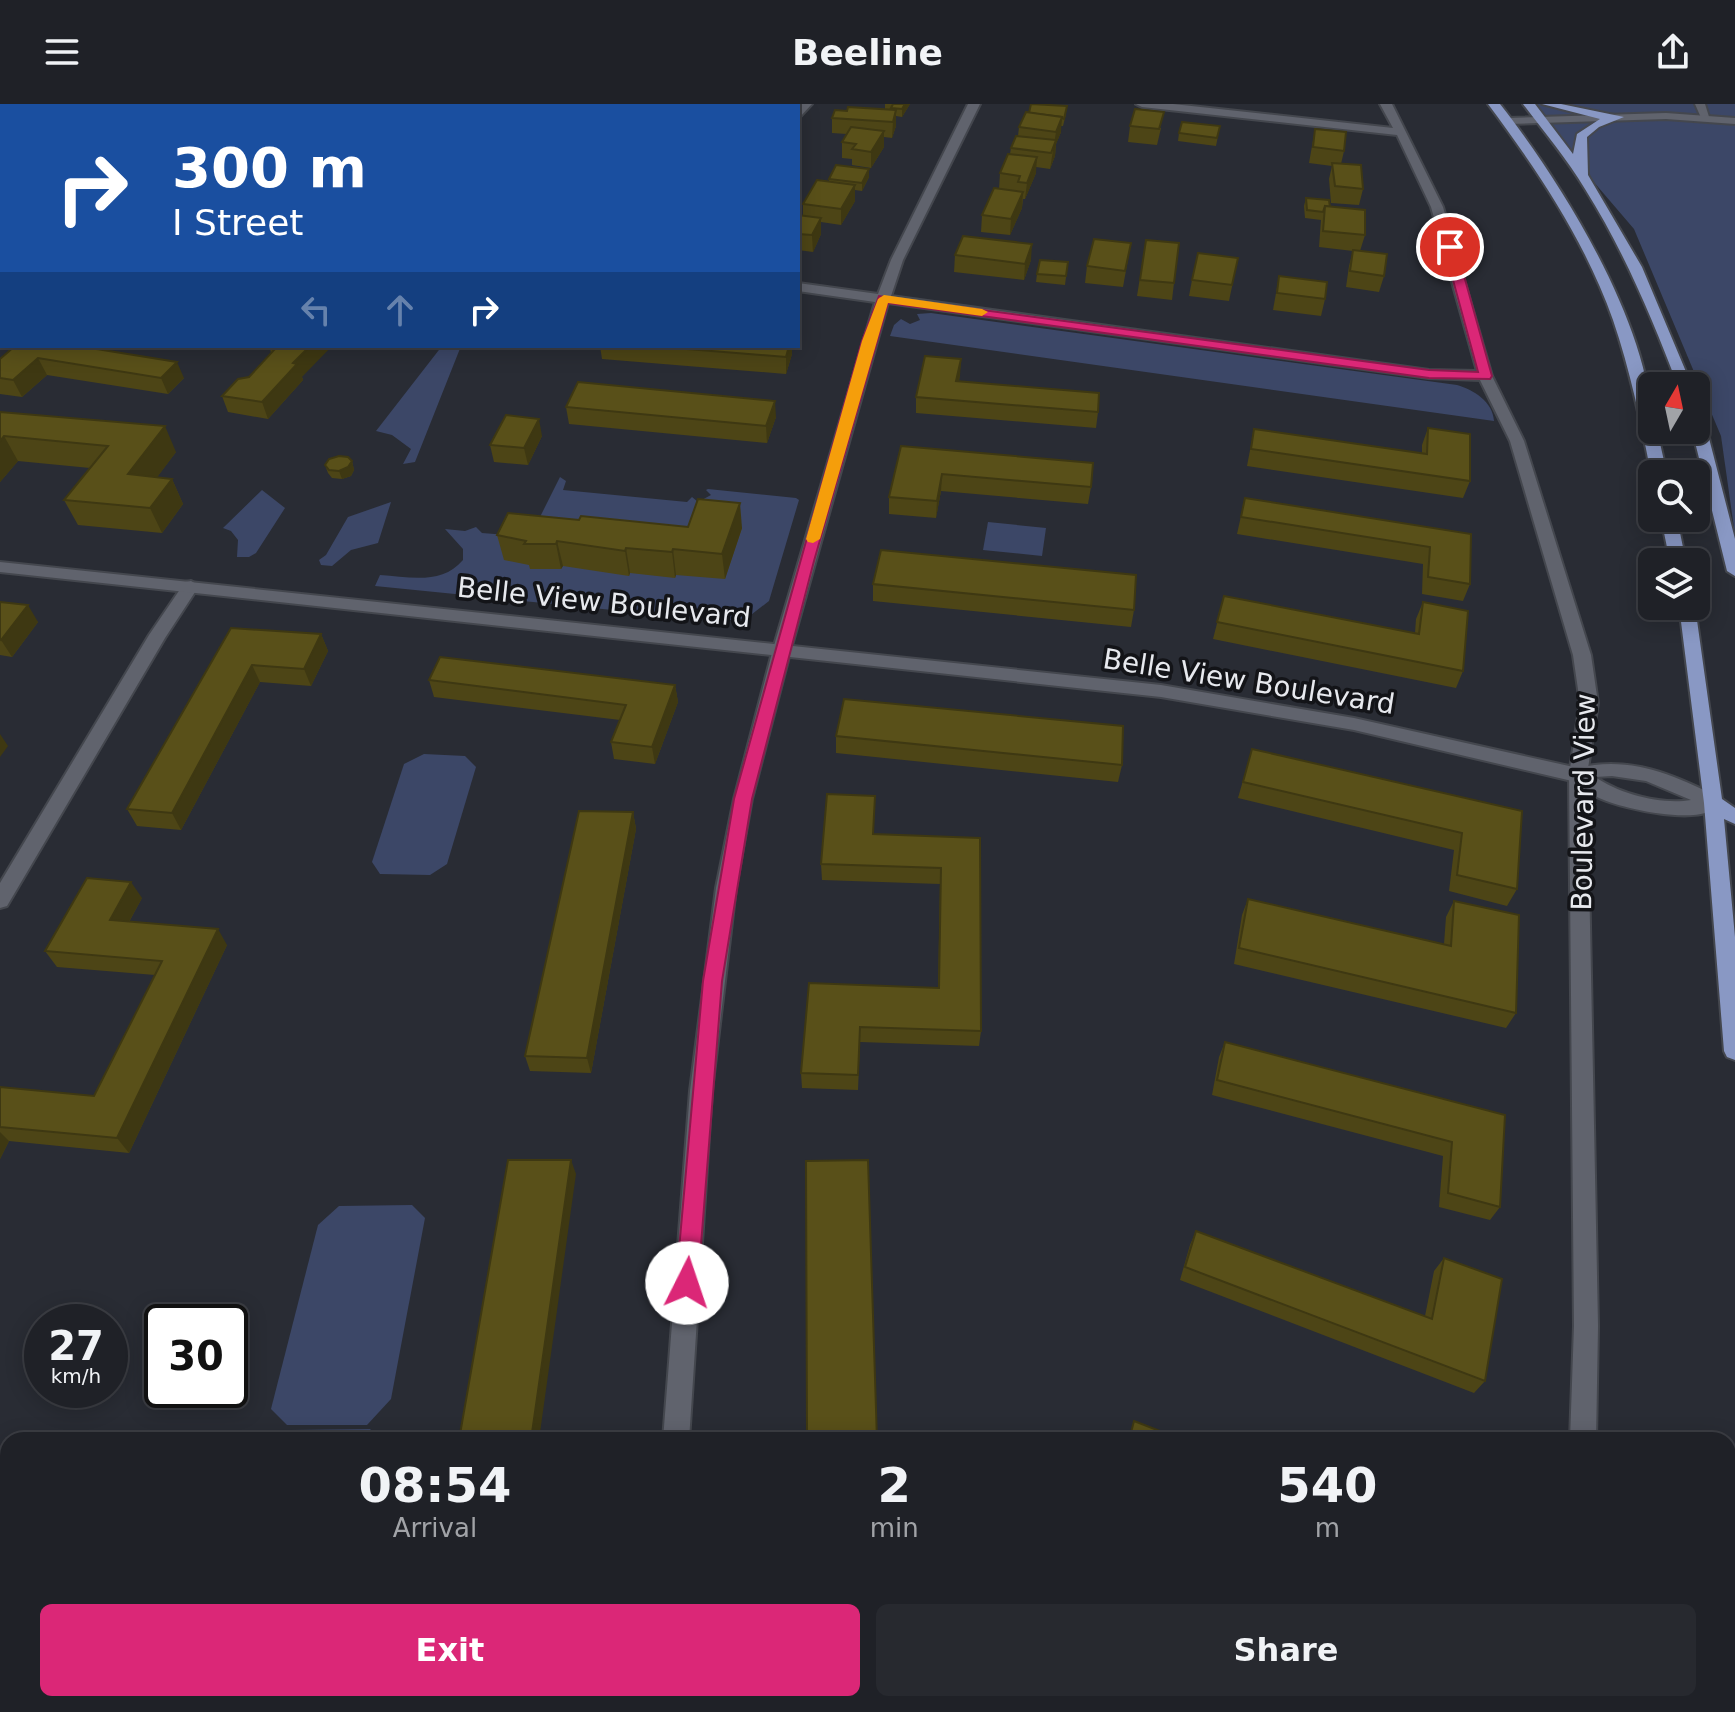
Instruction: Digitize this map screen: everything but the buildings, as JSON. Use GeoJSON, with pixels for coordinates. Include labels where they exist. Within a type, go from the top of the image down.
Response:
{"type":"FeatureCollection","features":[{"type":"Feature","properties":{"kind":"main road"},"geometry":{"type":"LineString","coordinates":[[1494,104],[1508,121],[1579,234],[1599,275],[1628,346],[1656,460]]}},
{"type":"Feature","properties":{"kind":"main road"},"geometry":{"type":"LineString","coordinates":[[1529,104],[1588,184],[1640,277],[1679,372]]}},
{"type":"Feature","properties":{"kind":"main road"},"geometry":{"type":"LineString","coordinates":[[1548,104],[1589,115],[1618,117]]}},
{"type":"Feature","properties":{"kind":"main road"},"geometry":{"type":"LineString","coordinates":[[1588,184],[1579,153],[1581,136],[1595,125],[1618,117]]}},
{"type":"Feature","properties":{"kind":"main road"},"geometry":{"type":"LineString","coordinates":[[1703,444],[1735,571]]}},
{"type":"Feature","properties":{"kind":"main road"},"geometry":{"type":"LineString","coordinates":[[1690,620],[1713,803],[1735,1051]]}},
{"type":"Feature","properties":{"kind":"main road"},"geometry":{"type":"LineString","coordinates":[[1713,803],[1735,796]]}},
{"type":"Feature","properties":{"kind":"main road"},"geometry":{"type":"LineString","coordinates":[[1713,803],[1735,817]]}},
{"type":"Feature","properties":{"kind":"street"},"geometry":{"type":"LineString","coordinates":[[677,1432],[712,981],[743,799],[868,341],[897,260],[974,104]]}},
{"type":"Feature","properties":{"kind":"street"},"geometry":{"type":"LineString","coordinates":[[1142,104],[1401,132]]}},
{"type":"Feature","properties":{"kind":"street","name":"Boulevard View"},"geometry":{"type":"LineString","coordinates":[[1386,104],[1437,207],[1485,376],[1517,441],[1582,655],[1589,703],[1578,775],[1586,1326],[1583,1432]]}},
{"type":"Feature","properties":{"kind":"street"},"geometry":{"type":"LineString","coordinates":[[1508,121],[1618,117],[1735,121]]}},
{"type":"Feature","properties":{"kind":"street"},"geometry":{"type":"LineString","coordinates":[[800,287],[1429,374],[1485,376]]}},
{"type":"Feature","properties":{"kind":"street","name":"Belle View Boulevard"},"geometry":{"type":"LineString","coordinates":[[0,567],[1049,677],[1207,698],[1354,724],[1578,775],[1604,793],[1674,810],[1713,803]]}},
{"type":"Feature","properties":{"kind":"street"},"geometry":{"type":"LineString","coordinates":[[0,900],[158,635],[191,586]]}},
{"type":"Feature","properties":{"kind":"street","name":"Belle View Boulevard"},"geometry":{"type":"LineString","coordinates":[[1578,775],[1593,769],[1612,769],[1670,781],[1713,803]]}},
{"type":"Feature","properties":{"kind":"lane"},"geometry":{"type":"LineString","coordinates":[[1700,104],[1706,118]]}},
{"type":"Feature","properties":{"kind":"shaded area"},"geometry":{"type":"Polygon","coordinates":[[[1527,104],[1735,104],[1735,535],[1721,436],[1710,410],[1710,372],[1694,372],[1634,229],[1527,104]]]}},
{"type":"Feature","properties":{"kind":"shaded area"},"geometry":{"type":"Polygon","coordinates":[[[931,313],[1457,385],[1482,398],[1490,408],[1494,421],[890,336],[894,325],[901,319],[910,324],[920,320],[917,314],[931,313]]]}},
{"type":"Feature","properties":{"kind":"shaded area"},"geometry":{"type":"Polygon","coordinates":[[[440,348],[460,348],[415,462],[403,464],[411,449],[392,435],[376,431],[440,348]]]}},
{"type":"Feature","properties":{"kind":"shaded area"},"geometry":{"type":"Polygon","coordinates":[[[560,477],[566,481],[563,490],[687,502],[692,497],[698,502],[711,495],[708,489],[796,498],[799,500],[769,601],[747,618],[722,621],[375,586],[380,575],[425,578],[455,568],[463,560],[463,549],[445,529],[465,531],[476,527],[482,533],[530,537],[560,477]]]}},
{"type":"Feature","properties":{"kind":"shaded area"},"geometry":{"type":"Polygon","coordinates":[[[262,490],[285,508],[256,553],[249,557],[237,557],[238,540],[231,531],[223,528],[262,490]]]}},
{"type":"Feature","properties":{"kind":"shaded area"},"geometry":{"type":"Polygon","coordinates":[[[391,502],[378,543],[351,550],[332,566],[321,565],[319,560],[326,555],[348,517],[391,502]]]}},
{"type":"Feature","properties":{"kind":"shaded area"},"geometry":{"type":"Polygon","coordinates":[[[988,522],[1046,528],[1042,556],[983,550],[988,522]]]}},
{"type":"Feature","properties":{"kind":"shaded area"},"geometry":{"type":"Polygon","coordinates":[[[424,754],[465,756],[476,767],[447,864],[430,875],[380,874],[372,862],[404,764],[424,754]]]}},
{"type":"Feature","properties":{"kind":"shaded area"},"geometry":{"type":"Polygon","coordinates":[[[412,1205],[425,1218],[391,1399],[367,1425],[287,1425],[271,1409],[318,1225],[339,1206],[412,1205]]]}},
{"type":"Feature","properties":{"kind":"shaded area"},"geometry":{"type":"Polygon","coordinates":[[[370,1429],[373,1432],[286,1432],[370,1429]]]}},
{"type":"Feature","properties":{"kind":"slow traffic"},"geometry":{"type":"LineString","coordinates":[[813,539],[868,341],[884,299],[982,312]]}},
{"type":"Feature","properties":{"kind":"route"},"geometry":{"type":"LineString","coordinates":[[687,1283],[712,981],[743,799],[868,341],[884,299],[1429,374],[1485,376],[1450,247]]}}]}
